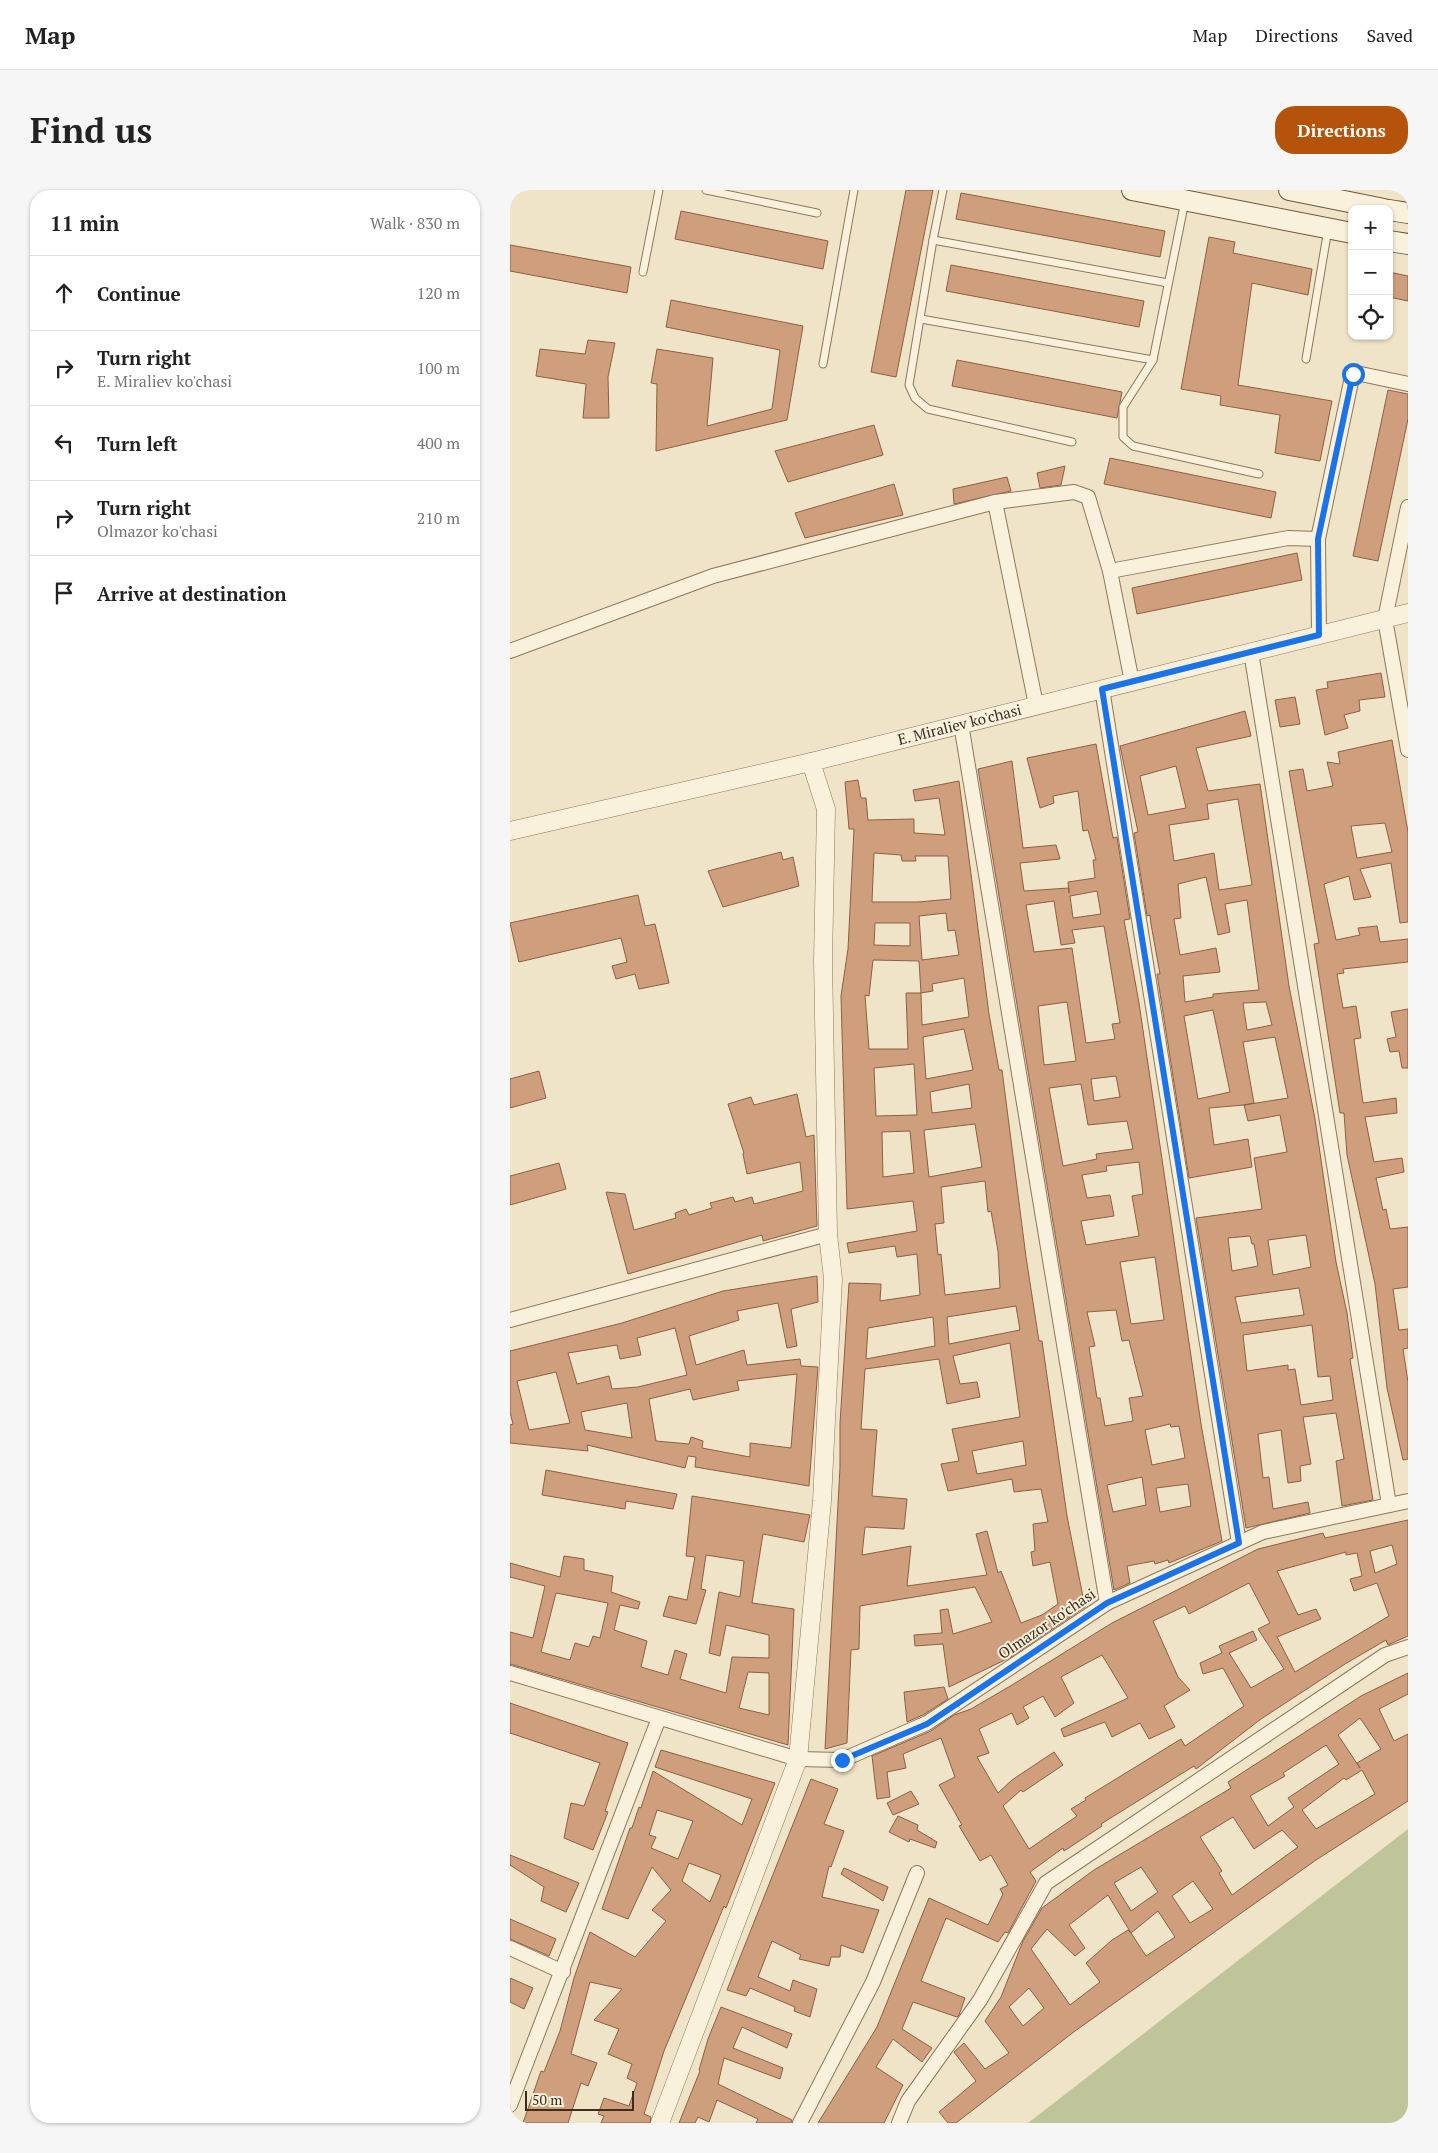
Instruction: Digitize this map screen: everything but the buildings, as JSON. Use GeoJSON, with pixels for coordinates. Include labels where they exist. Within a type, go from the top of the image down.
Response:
{"type":"FeatureCollection","features":[{"type":"Feature","properties":{"kind":"main road"},"geometry":{"type":"LineString","coordinates":[[1132,190],[1348,232]]}},
{"type":"Feature","properties":{"kind":"main road"},"geometry":{"type":"LineString","coordinates":[[1289,190],[1364,205]]}},
{"type":"Feature","properties":{"kind":"main road"},"geometry":{"type":"LineString","coordinates":[[1393,211],[1408,214]]}},
{"type":"Feature","properties":{"kind":"main road"},"geometry":{"type":"LineString","coordinates":[[1393,242],[1408,244]]}},
{"type":"Feature","properties":{"kind":"street"},"geometry":{"type":"LineString","coordinates":[[1319,635],[1318,539],[1353,374],[1408,384]]}},
{"type":"Feature","properties":{"kind":"street"},"geometry":{"type":"LineString","coordinates":[[510,651],[713,576],[995,502],[1074,492],[1088,498],[1110,571],[1132,682]]}},
{"type":"Feature","properties":{"kind":"street"},"geometry":{"type":"LineString","coordinates":[[995,502],[1036,706]]}},
{"type":"Feature","properties":{"kind":"street"},"geometry":{"type":"LineString","coordinates":[[1408,507],[1385,618],[1408,750]]}},
{"type":"Feature","properties":{"kind":"street"},"geometry":{"type":"LineString","coordinates":[[1110,571],[1288,538],[1318,539]]}},
{"type":"Feature","properties":{"kind":"street","name":"E. Miraliev ko'chasi"},"geometry":{"type":"LineString","coordinates":[[510,831],[811,762],[1408,613]]}},
{"type":"Feature","properties":{"kind":"street"},"geometry":{"type":"LineString","coordinates":[[1251,652],[1389,1505]]}},
{"type":"Feature","properties":{"kind":"street"},"geometry":{"type":"LineString","coordinates":[[1102,689],[1239,1543]]}},
{"type":"Feature","properties":{"kind":"street"},"geometry":{"type":"LineString","coordinates":[[961,724],[1107,1603]]}},
{"type":"Feature","properties":{"kind":"street"},"geometry":{"type":"LineString","coordinates":[[660,2123],[798,1759],[822,1501],[833,1279],[828,1234],[823,960],[826,809],[811,762]]}},
{"type":"Feature","properties":{"kind":"street"},"geometry":{"type":"LineString","coordinates":[[510,1320],[828,1234]]}},
{"type":"Feature","properties":{"kind":"street","name":"Olmazor ko'chasi"},"geometry":{"type":"LineString","coordinates":[[510,1673],[798,1759],[842,1760],[927,1724],[1107,1603],[1263,1532],[1408,1501]]}},
{"type":"Feature","properties":{"kind":"street"},"geometry":{"type":"LineString","coordinates":[[899,2123],[908,2101],[980,2000],[1046,1883],[1385,1655],[1408,1647]]}},
{"type":"Feature","properties":{"kind":"street"},"geometry":{"type":"LineString","coordinates":[[510,2105],[515,2077],[563,1972],[659,1718]]}},
{"type":"Feature","properties":{"kind":"street"},"geometry":{"type":"LineString","coordinates":[[800,2123],[873,1982],[917,1873]]}},
{"type":"Feature","properties":{"kind":"street"},"geometry":{"type":"LineString","coordinates":[[510,1948],[563,1972]]}},
{"type":"Feature","properties":{"kind":"lane"},"geometry":{"type":"LineString","coordinates":[[643,272],[659,190]]}},
{"type":"Feature","properties":{"kind":"lane"},"geometry":{"type":"LineString","coordinates":[[706,190],[817,213]]}},
{"type":"Feature","properties":{"kind":"lane"},"geometry":{"type":"LineString","coordinates":[[824,364],[854,190]]}},
{"type":"Feature","properties":{"kind":"lane"},"geometry":{"type":"LineString","coordinates":[[943,190],[909,385],[915,398],[928,409],[1072,442]]}},
{"type":"Feature","properties":{"kind":"lane"},"geometry":{"type":"LineString","coordinates":[[1185,200],[1153,360],[1123,407],[1123,436],[1133,446],[1260,474]]}},
{"type":"Feature","properties":{"kind":"lane"},"geometry":{"type":"LineString","coordinates":[[1306,359],[1328,229]]}},
{"type":"Feature","properties":{"kind":"lane"},"geometry":{"type":"LineString","coordinates":[[933,240],[1168,283]]}},
{"type":"Feature","properties":{"kind":"lane"},"geometry":{"type":"LineString","coordinates":[[921,319],[1153,360]]}},
{"type":"Feature","properties":{"kind":"green space"},"geometry":{"type":"Polygon","coordinates":[[[1408,1829],[1408,2123],[1028,2123],[1408,1829]]]}},
{"type":"Feature","properties":{"kind":"route"},"geometry":{"type":"LineString","coordinates":[[842,1760],[927,1724],[1107,1603],[1239,1543],[1102,689],[1319,635],[1318,539],[1353,374]]}}]}
